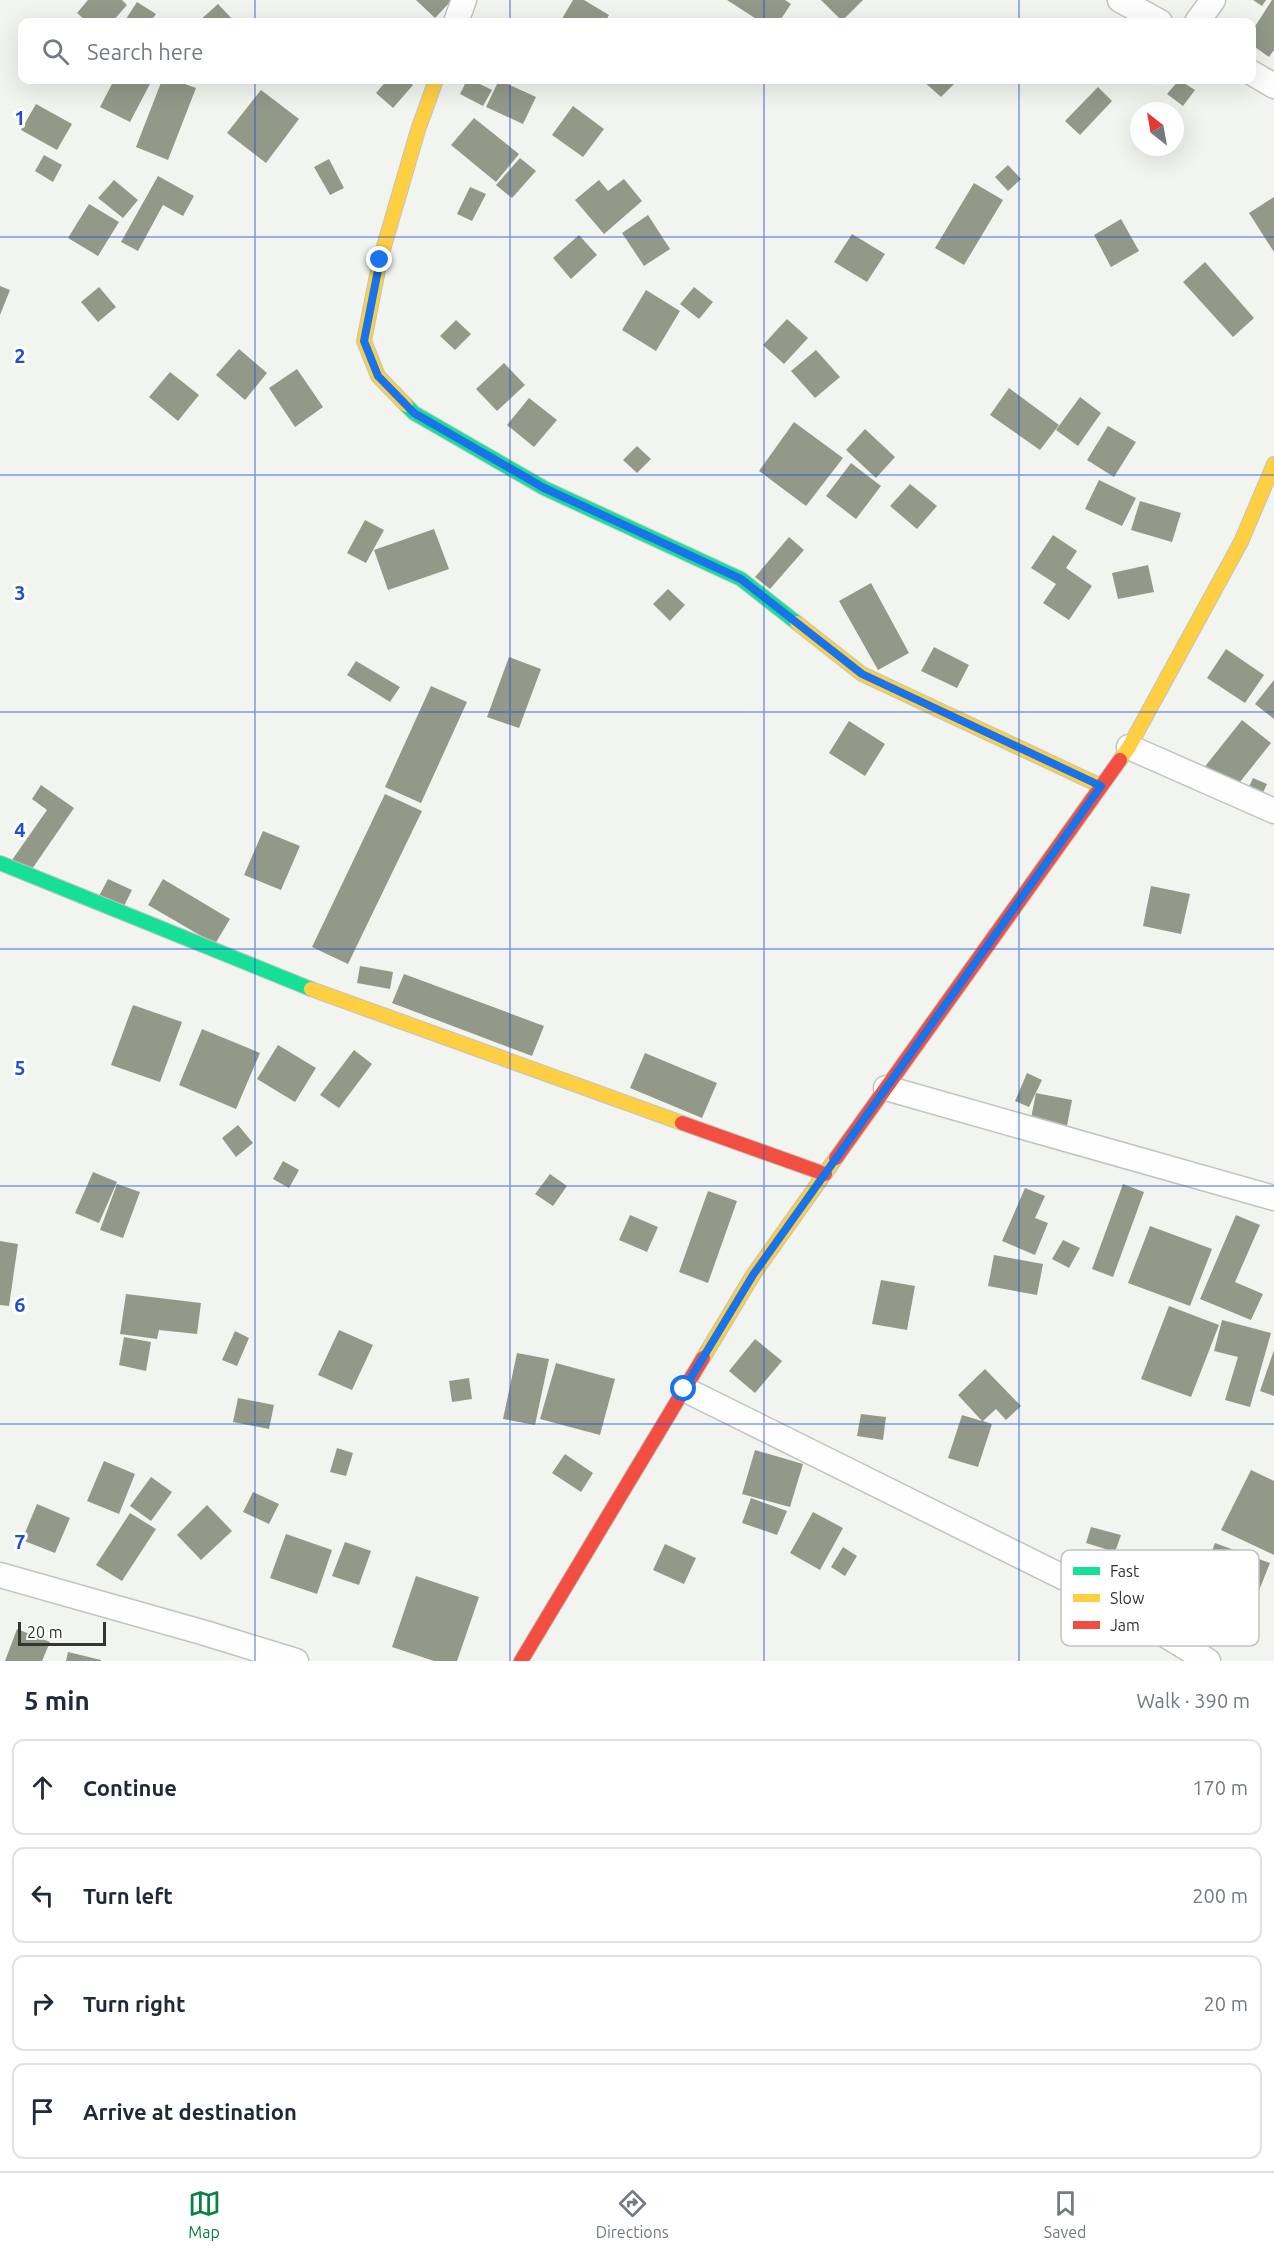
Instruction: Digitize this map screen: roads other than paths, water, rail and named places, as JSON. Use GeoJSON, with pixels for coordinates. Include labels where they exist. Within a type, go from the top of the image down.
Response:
{"type":"FeatureCollection","features":[{"type":"Feature","properties":{"kind":"street"},"geometry":{"type":"LineString","coordinates":[[457,18],[464,0]]}},
{"type":"Feature","properties":{"kind":"street"},"geometry":{"type":"LineString","coordinates":[[1120,0],[1153,18]]}},
{"type":"Feature","properties":{"kind":"street"},"geometry":{"type":"LineString","coordinates":[[1200,18],[1214,0]]}},
{"type":"Feature","properties":{"kind":"street"},"geometry":{"type":"LineString","coordinates":[[1256,76],[1274,86]]}},
{"type":"Feature","properties":{"kind":"street"},"geometry":{"type":"LineString","coordinates":[[435,84],[418,130],[380,260],[366,330],[364,341],[378,376],[414,413],[544,488],[741,579],[862,674],[1101,786]]}},
{"type":"Feature","properties":{"kind":"street"},"geometry":{"type":"LineString","coordinates":[[521,1661],[753,1275],[1129,747],[1241,542],[1274,464]]}},
{"type":"Feature","properties":{"kind":"street"},"geometry":{"type":"LineString","coordinates":[[1129,747],[1274,811]]}},
{"type":"Feature","properties":{"kind":"street"},"geometry":{"type":"LineString","coordinates":[[0,863],[345,1003],[825,1174]]}},
{"type":"Feature","properties":{"kind":"street"},"geometry":{"type":"LineString","coordinates":[[886,1088],[1274,1198]]}},
{"type":"Feature","properties":{"kind":"street"},"geometry":{"type":"LineString","coordinates":[[684,1389],[1061,1576]]}},
{"type":"Feature","properties":{"kind":"street"},"geometry":{"type":"LineString","coordinates":[[0,1575],[296,1661]]}},
{"type":"Feature","properties":{"kind":"street"},"geometry":{"type":"LineString","coordinates":[[1183,1646],[1208,1661]]}}]}
